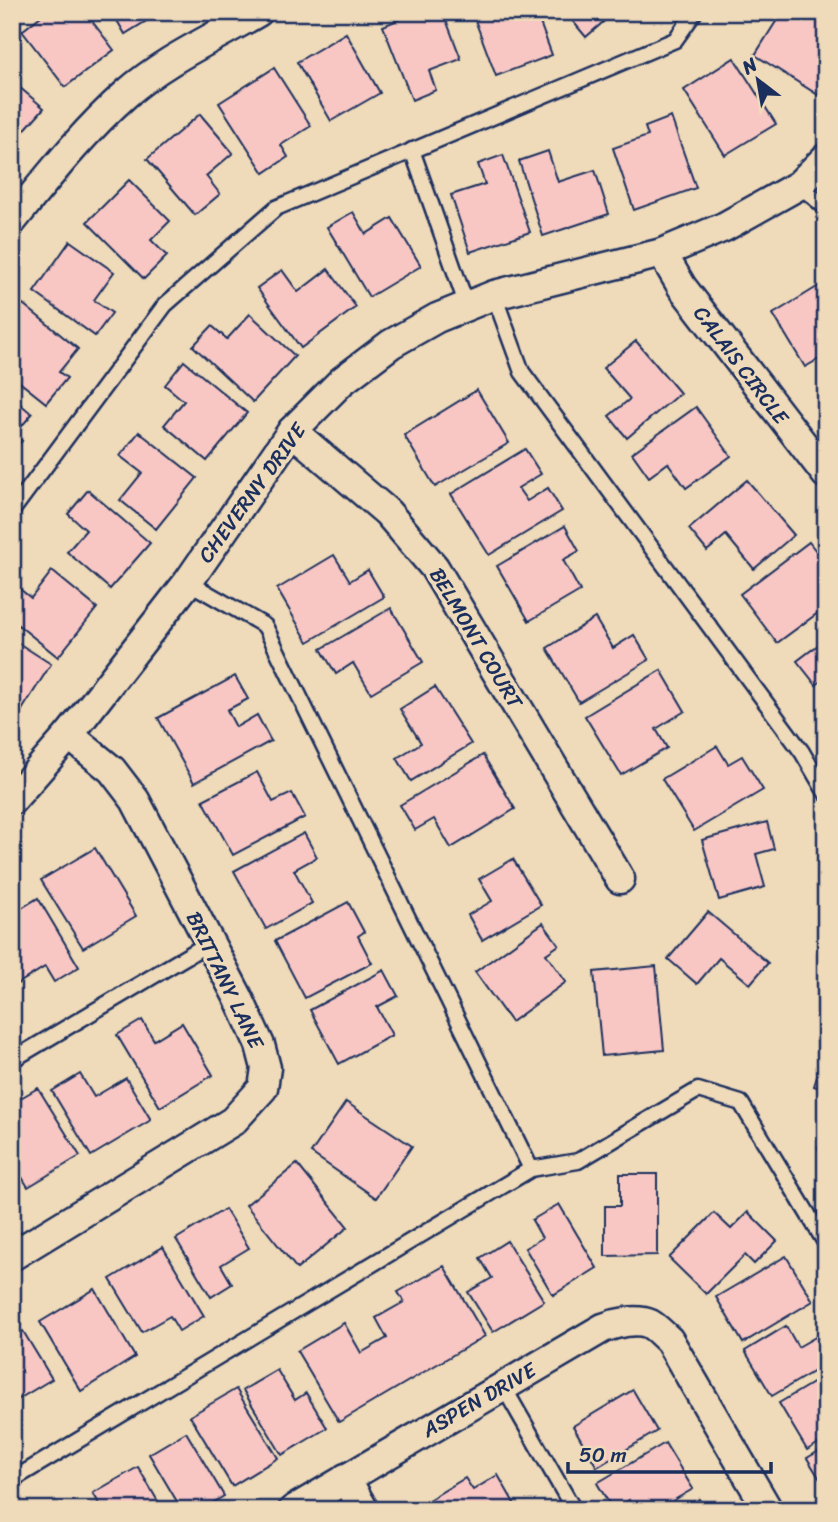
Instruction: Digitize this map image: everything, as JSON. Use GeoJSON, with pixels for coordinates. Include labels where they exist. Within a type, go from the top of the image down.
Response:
{"type":"FeatureCollection","features":[{"type":"Feature","properties":{"kind":"street"},"geometry":{"type":"LineString","coordinates":[[12,221],[57,166],[127,94],[164,66],[258,12]]}},
{"type":"Feature","properties":{"kind":"street","name":"CHEVERNY DRIVE"},"geometry":{"type":"LineString","coordinates":[[12,800],[69,734],[188,582],[292,431],[342,381],[391,344],[437,318],[494,295],[662,253],[724,227],[799,185],[826,158]]}},
{"type":"Feature","properties":{"kind":"street","name":"CALAIS CIRCLE"},"geometry":{"type":"LineString","coordinates":[[662,253],[690,298],[826,474]]}},
{"type":"Feature","properties":{"kind":"street","name":"BELMONT COURT"},"geometry":{"type":"LineString","coordinates":[[292,431],[387,512],[434,567],[620,878]]}},
{"type":"Feature","properties":{"kind":"street","name":"BRITTANY LANE"},"geometry":{"type":"LineString","coordinates":[[12,1256],[233,1121],[263,1088],[266,1068],[260,1045],[135,800],[112,770],[69,734]]}},
{"type":"Feature","properties":{"kind":"street","name":"ASPEN DRIVE"},"geometry":{"type":"LineString","coordinates":[[293,1510],[603,1328],[616,1323],[649,1324],[669,1340],[768,1510]]}},
{"type":"Feature","properties":{"kind":"street"},"geometry":{"type":"LineString","coordinates":[[346,1478],[364,1510]]}},
{"type":"Feature","properties":{"kind":"lane"},"geometry":{"type":"LineString","coordinates":[[12,512],[165,305],[276,208],[675,40],[695,12]]}},
{"type":"Feature","properties":{"kind":"lane"},"geometry":{"type":"LineString","coordinates":[[412,150],[467,306]]}},
{"type":"Feature","properties":{"kind":"lane"},"geometry":{"type":"LineString","coordinates":[[799,185],[826,208]]}},
{"type":"Feature","properties":{"kind":"lane"},"geometry":{"type":"LineString","coordinates":[[494,295],[522,372],[802,752],[826,793]]}},
{"type":"Feature","properties":{"kind":"lane"},"geometry":{"type":"LineString","coordinates":[[188,582],[265,626],[531,1169]]}},
{"type":"Feature","properties":{"kind":"lane"},"geometry":{"type":"LineString","coordinates":[[12,1060],[209,943]]}},
{"type":"Feature","properties":{"kind":"lane"},"geometry":{"type":"LineString","coordinates":[[12,1480],[531,1169],[578,1161],[698,1090],[741,1103],[826,1244]]}},
{"type":"Feature","properties":{"kind":"lane"},"geometry":{"type":"LineString","coordinates":[[503,1386],[575,1510]]}},
{"type":"Feature","properties":{"kind":"building"},"geometry":{"type":"Polygon","coordinates":[[[46,12],[85,12],[114,50],[65,87],[22,31],[46,12]]]}},
{"type":"Feature","properties":{"kind":"building"},"geometry":{"type":"Polygon","coordinates":[[[112,12],[161,12],[125,34],[112,12]]]}},
{"type":"Feature","properties":{"kind":"building"},"geometry":{"type":"Polygon","coordinates":[[[417,12],[443,12],[461,59],[429,71],[436,90],[412,100],[383,26],[417,12]]]}},
{"type":"Feature","properties":{"kind":"building"},"geometry":{"type":"Polygon","coordinates":[[[472,12],[536,12],[552,55],[496,76],[472,12]]]}},
{"type":"Feature","properties":{"kind":"building"},"geometry":{"type":"Polygon","coordinates":[[[565,12],[607,12],[610,16],[586,37],[565,12]]]}},
{"type":"Feature","properties":{"kind":"building"},"geometry":{"type":"Polygon","coordinates":[[[782,12],[805,12],[826,26],[826,93],[823,98],[755,55],[782,12]]]}},
{"type":"Feature","properties":{"kind":"building"},"geometry":{"type":"Polygon","coordinates":[[[346,33],[380,93],[331,121],[297,62],[346,33]]]}},
{"type":"Feature","properties":{"kind":"building"},"geometry":{"type":"Polygon","coordinates":[[[734,58],[776,124],[725,155],[684,90],[734,58]]]}},
{"type":"Feature","properties":{"kind":"building"},"geometry":{"type":"Polygon","coordinates":[[[274,68],[311,126],[281,145],[288,157],[264,173],[219,103],[274,68]]]}},
{"type":"Feature","properties":{"kind":"building"},"geometry":{"type":"Polygon","coordinates":[[[12,81],[44,108],[12,144],[12,81]]]}},
{"type":"Feature","properties":{"kind":"building"},"geometry":{"type":"Polygon","coordinates":[[[200,114],[233,153],[206,176],[220,194],[195,215],[147,159],[200,114]]]}},
{"type":"Feature","properties":{"kind":"building"},"geometry":{"type":"Polygon","coordinates":[[[671,117],[696,188],[634,210],[613,148],[648,136],[645,127],[671,117]]]}},
{"type":"Feature","properties":{"kind":"building"},"geometry":{"type":"Polygon","coordinates":[[[548,151],[558,182],[595,170],[609,214],[543,236],[519,161],[548,151]]]}},
{"type":"Feature","properties":{"kind":"building"},"geometry":{"type":"Polygon","coordinates":[[[503,155],[530,232],[470,252],[451,195],[485,184],[478,164],[503,155]]]}},
{"type":"Feature","properties":{"kind":"building"},"geometry":{"type":"Polygon","coordinates":[[[129,180],[170,221],[151,240],[167,256],[144,279],[87,222],[129,180]]]}},
{"type":"Feature","properties":{"kind":"building"},"geometry":{"type":"Polygon","coordinates":[[[353,212],[366,234],[392,218],[421,266],[369,297],[327,227],[353,212]]]}},
{"type":"Feature","properties":{"kind":"building"},"geometry":{"type":"Polygon","coordinates":[[[70,241],[114,272],[94,300],[112,313],[95,336],[34,292],[70,241]]]}},
{"type":"Feature","properties":{"kind":"building"},"geometry":{"type":"Polygon","coordinates":[[[328,269],[356,307],[301,348],[257,288],[282,270],[298,292],[328,269]]]}},
{"type":"Feature","properties":{"kind":"building"},"geometry":{"type":"Polygon","coordinates":[[[822,284],[826,290],[826,355],[805,367],[773,314],[822,284]]]}},
{"type":"Feature","properties":{"kind":"building"},"geometry":{"type":"Polygon","coordinates":[[[23,304],[78,349],[59,372],[67,378],[46,403],[12,376],[12,316],[23,304]]]}},
{"type":"Feature","properties":{"kind":"building"},"geometry":{"type":"Polygon","coordinates":[[[250,314],[295,356],[253,402],[193,346],[212,326],[227,339],[250,314]]]}},
{"type":"Feature","properties":{"kind":"building"},"geometry":{"type":"Polygon","coordinates":[[[636,341],[680,393],[627,438],[609,416],[630,399],[603,368],[636,341]]]}},
{"type":"Feature","properties":{"kind":"building"},"geometry":{"type":"Polygon","coordinates":[[[184,361],[247,413],[207,461],[164,425],[184,401],[165,385],[184,361]]]}},
{"type":"Feature","properties":{"kind":"building"},"geometry":{"type":"Polygon","coordinates":[[[477,390],[509,443],[435,487],[404,435],[477,390]]]}},
{"type":"Feature","properties":{"kind":"building"},"geometry":{"type":"Polygon","coordinates":[[[12,397],[32,414],[14,435],[22,441],[12,452],[12,397]]]}},
{"type":"Feature","properties":{"kind":"building"},"geometry":{"type":"Polygon","coordinates":[[[696,407],[731,456],[686,488],[668,463],[649,477],[632,453],[696,407]]]}},
{"type":"Feature","properties":{"kind":"building"},"geometry":{"type":"Polygon","coordinates":[[[139,432],[197,478],[156,529],[120,500],[142,473],[120,456],[139,432]]]}},
{"type":"Feature","properties":{"kind":"building"},"geometry":{"type":"Polygon","coordinates":[[[525,449],[541,474],[518,488],[527,501],[548,488],[562,511],[489,555],[451,494],[525,449]]]}},
{"type":"Feature","properties":{"kind":"building"},"geometry":{"type":"Polygon","coordinates":[[[747,480],[794,535],[754,569],[726,535],[707,551],[689,529],[747,480]]]}},
{"type":"Feature","properties":{"kind":"building"},"geometry":{"type":"Polygon","coordinates":[[[88,490],[150,543],[110,589],[67,552],[86,530],[68,514],[88,490]]]}},
{"type":"Feature","properties":{"kind":"building"},"geometry":{"type":"Polygon","coordinates":[[[565,526],[579,551],[563,560],[580,591],[529,621],[497,566],[565,526]]]}},
{"type":"Feature","properties":{"kind":"building"},"geometry":{"type":"Polygon","coordinates":[[[809,542],[826,564],[826,573],[818,579],[826,590],[826,607],[777,643],[740,594],[809,542]]]}},
{"type":"Feature","properties":{"kind":"building"},"geometry":{"type":"Polygon","coordinates":[[[334,555],[350,581],[368,570],[384,597],[308,642],[277,589],[334,555]]]}},
{"type":"Feature","properties":{"kind":"building"},"geometry":{"type":"Polygon","coordinates":[[[52,571],[97,608],[58,657],[12,620],[12,588],[15,585],[31,598],[52,571]]]}},
{"type":"Feature","properties":{"kind":"building"},"geometry":{"type":"Polygon","coordinates":[[[391,608],[423,662],[371,693],[353,663],[336,674],[321,649],[391,608]]]}},
{"type":"Feature","properties":{"kind":"building"},"geometry":{"type":"Polygon","coordinates":[[[595,618],[613,648],[634,635],[649,660],[579,702],[547,648],[595,618]]]}},
{"type":"Feature","properties":{"kind":"building"},"geometry":{"type":"Polygon","coordinates":[[[12,639],[51,664],[17,718],[12,715],[12,639]]]}},
{"type":"Feature","properties":{"kind":"building"},"geometry":{"type":"Polygon","coordinates":[[[826,639],[826,677],[816,685],[797,661],[826,639]]]}},
{"type":"Feature","properties":{"kind":"building"},"geometry":{"type":"Polygon","coordinates":[[[661,670],[685,711],[656,729],[667,748],[621,775],[585,716],[661,670]]]}},
{"type":"Feature","properties":{"kind":"building"},"geometry":{"type":"Polygon","coordinates":[[[235,676],[248,699],[227,710],[236,727],[257,715],[271,741],[194,783],[158,718],[235,676]]]}},
{"type":"Feature","properties":{"kind":"building"},"geometry":{"type":"Polygon","coordinates":[[[435,687],[471,744],[411,781],[397,758],[421,743],[400,709],[435,687]]]}},
{"type":"Feature","properties":{"kind":"building"},"geometry":{"type":"Polygon","coordinates":[[[717,746],[728,764],[742,756],[763,790],[694,831],[662,779],[717,746]]]}},
{"type":"Feature","properties":{"kind":"building"},"geometry":{"type":"Polygon","coordinates":[[[483,755],[515,809],[451,848],[434,819],[415,830],[400,805],[483,755]]]}},
{"type":"Feature","properties":{"kind":"building"},"geometry":{"type":"Polygon","coordinates":[[[257,772],[273,802],[292,793],[305,817],[233,855],[203,800],[257,772]]]}},
{"type":"Feature","properties":{"kind":"building"},"geometry":{"type":"Polygon","coordinates":[[[767,822],[774,849],[756,854],[765,887],[719,900],[702,840],[767,822]]]}},
{"type":"Feature","properties":{"kind":"building"},"geometry":{"type":"Polygon","coordinates":[[[304,833],[317,857],[294,870],[312,903],[266,929],[234,871],[304,833]]]}},
{"type":"Feature","properties":{"kind":"building"},"geometry":{"type":"Polygon","coordinates":[[[95,848],[136,916],[83,948],[41,880],[95,848]]]}},
{"type":"Feature","properties":{"kind":"building"},"geometry":{"type":"Polygon","coordinates":[[[513,859],[541,905],[482,940],[468,915],[492,901],[479,879],[513,859]]]}},
{"type":"Feature","properties":{"kind":"building"},"geometry":{"type":"Polygon","coordinates":[[[38,898],[79,967],[54,982],[45,967],[17,984],[12,975],[12,914],[38,898]]]}},
{"type":"Feature","properties":{"kind":"building"},"geometry":{"type":"Polygon","coordinates":[[[348,902],[364,932],[358,936],[372,963],[305,998],[275,941],[348,902]]]}},
{"type":"Feature","properties":{"kind":"building"},"geometry":{"type":"Polygon","coordinates":[[[708,912],[768,963],[750,984],[719,958],[697,984],[668,959],[708,912]]]}},
{"type":"Feature","properties":{"kind":"building"},"geometry":{"type":"Polygon","coordinates":[[[543,923],[559,945],[546,954],[566,982],[511,1022],[475,972],[543,923]]]}},
{"type":"Feature","properties":{"kind":"building"},"geometry":{"type":"Polygon","coordinates":[[[656,966],[664,1050],[602,1056],[594,972],[656,966]]]}},
{"type":"Feature","properties":{"kind":"building"},"geometry":{"type":"Polygon","coordinates":[[[384,970],[398,996],[377,1007],[392,1035],[339,1064],[310,1010],[384,970]]]}},
{"type":"Feature","properties":{"kind":"building"},"geometry":{"type":"Polygon","coordinates":[[[142,1020],[154,1040],[182,1023],[213,1075],[160,1107],[117,1035],[142,1020]]]}},
{"type":"Feature","properties":{"kind":"building"},"geometry":{"type":"Polygon","coordinates":[[[826,1049],[826,1090],[814,1086],[826,1049]]]}},
{"type":"Feature","properties":{"kind":"building"},"geometry":{"type":"Polygon","coordinates":[[[80,1074],[94,1097],[126,1078],[151,1120],[91,1156],[52,1091],[80,1074]]]}},
{"type":"Feature","properties":{"kind":"building"},"geometry":{"type":"Polygon","coordinates":[[[38,1088],[80,1156],[28,1187],[12,1161],[12,1103],[38,1088]]]}},
{"type":"Feature","properties":{"kind":"building"},"geometry":{"type":"Polygon","coordinates":[[[346,1102],[412,1146],[376,1198],[311,1153],[346,1102]]]}},
{"type":"Feature","properties":{"kind":"building"},"geometry":{"type":"Polygon","coordinates":[[[826,1145],[826,1175],[818,1147],[826,1145]]]}},
{"type":"Feature","properties":{"kind":"building"},"geometry":{"type":"Polygon","coordinates":[[[297,1164],[348,1227],[297,1269],[246,1205],[297,1164]]]}},
{"type":"Feature","properties":{"kind":"building"},"geometry":{"type":"Polygon","coordinates":[[[620,1174],[657,1174],[657,1255],[605,1256],[605,1206],[620,1206],[620,1174]]]}},
{"type":"Feature","properties":{"kind":"building"},"geometry":{"type":"Polygon","coordinates":[[[559,1204],[597,1268],[553,1295],[525,1248],[542,1238],[532,1220],[559,1204]]]}},
{"type":"Feature","properties":{"kind":"building"},"geometry":{"type":"Polygon","coordinates":[[[225,1209],[249,1248],[221,1265],[232,1284],[211,1297],[176,1239],[225,1209]]]}},
{"type":"Feature","properties":{"kind":"building"},"geometry":{"type":"Polygon","coordinates":[[[748,1212],[777,1241],[754,1264],[745,1255],[706,1294],[669,1258],[714,1213],[731,1229],[748,1212]]]}},
{"type":"Feature","properties":{"kind":"building"},"geometry":{"type":"Polygon","coordinates":[[[507,1241],[544,1301],[493,1332],[468,1292],[492,1278],[480,1258],[507,1241]]]}},
{"type":"Feature","properties":{"kind":"building"},"geometry":{"type":"Polygon","coordinates":[[[163,1247],[204,1316],[179,1331],[170,1316],[142,1332],[110,1279],[163,1247]]]}},
{"type":"Feature","properties":{"kind":"building"},"geometry":{"type":"Polygon","coordinates":[[[786,1256],[813,1301],[743,1343],[716,1297],[786,1256]]]}},
{"type":"Feature","properties":{"kind":"building"},"geometry":{"type":"Polygon","coordinates":[[[444,1266],[485,1336],[339,1422],[297,1351],[344,1323],[361,1353],[387,1338],[376,1318],[404,1302],[398,1292],[444,1266]]]}},
{"type":"Feature","properties":{"kind":"building"},"geometry":{"type":"Polygon","coordinates":[[[95,1289],[135,1357],[81,1391],[40,1322],[95,1289]]]}},
{"type":"Feature","properties":{"kind":"building"},"geometry":{"type":"Polygon","coordinates":[[[786,1326],[798,1347],[819,1335],[826,1346],[826,1364],[772,1396],[745,1351],[786,1326]]]}},
{"type":"Feature","properties":{"kind":"building"},"geometry":{"type":"Polygon","coordinates":[[[23,1331],[52,1379],[12,1403],[12,1337],[23,1331]]]}},
{"type":"Feature","properties":{"kind":"building"},"geometry":{"type":"Polygon","coordinates":[[[277,1370],[295,1400],[306,1393],[327,1428],[282,1455],[243,1390],[277,1370]]]}},
{"type":"Feature","properties":{"kind":"building"},"geometry":{"type":"Polygon","coordinates":[[[826,1375],[826,1439],[807,1450],[779,1403],[826,1375]]]}},
{"type":"Feature","properties":{"kind":"building"},"geometry":{"type":"Polygon","coordinates":[[[236,1389],[278,1458],[232,1486],[190,1416],[236,1389]]]}},
{"type":"Feature","properties":{"kind":"building"},"geometry":{"type":"Polygon","coordinates":[[[633,1390],[657,1431],[597,1467],[573,1426],[633,1390]]]}},
{"type":"Feature","properties":{"kind":"building"},"geometry":{"type":"Polygon","coordinates":[[[186,1432],[224,1496],[201,1510],[182,1510],[149,1454],[186,1432]]]}},
{"type":"Feature","properties":{"kind":"building"},"geometry":{"type":"Polygon","coordinates":[[[665,1443],[693,1489],[657,1510],[634,1510],[629,1500],[613,1510],[597,1483],[665,1443]]]}},
{"type":"Feature","properties":{"kind":"building"},"geometry":{"type":"Polygon","coordinates":[[[826,1447],[826,1489],[807,1458],[826,1447]]]}},
{"type":"Feature","properties":{"kind":"building"},"geometry":{"type":"Polygon","coordinates":[[[138,1467],[163,1510],[103,1510],[93,1493],[138,1467]]]}},
{"type":"Feature","properties":{"kind":"building"},"geometry":{"type":"Polygon","coordinates":[[[498,1475],[518,1510],[425,1510],[422,1504],[465,1478],[473,1490],[498,1475]]]}},
{"type":"Feature","properties":{"kind":"building"},"geometry":{"type":"Polygon","coordinates":[[[699,1499],[706,1510],[682,1510],[699,1499]]]}}]}
